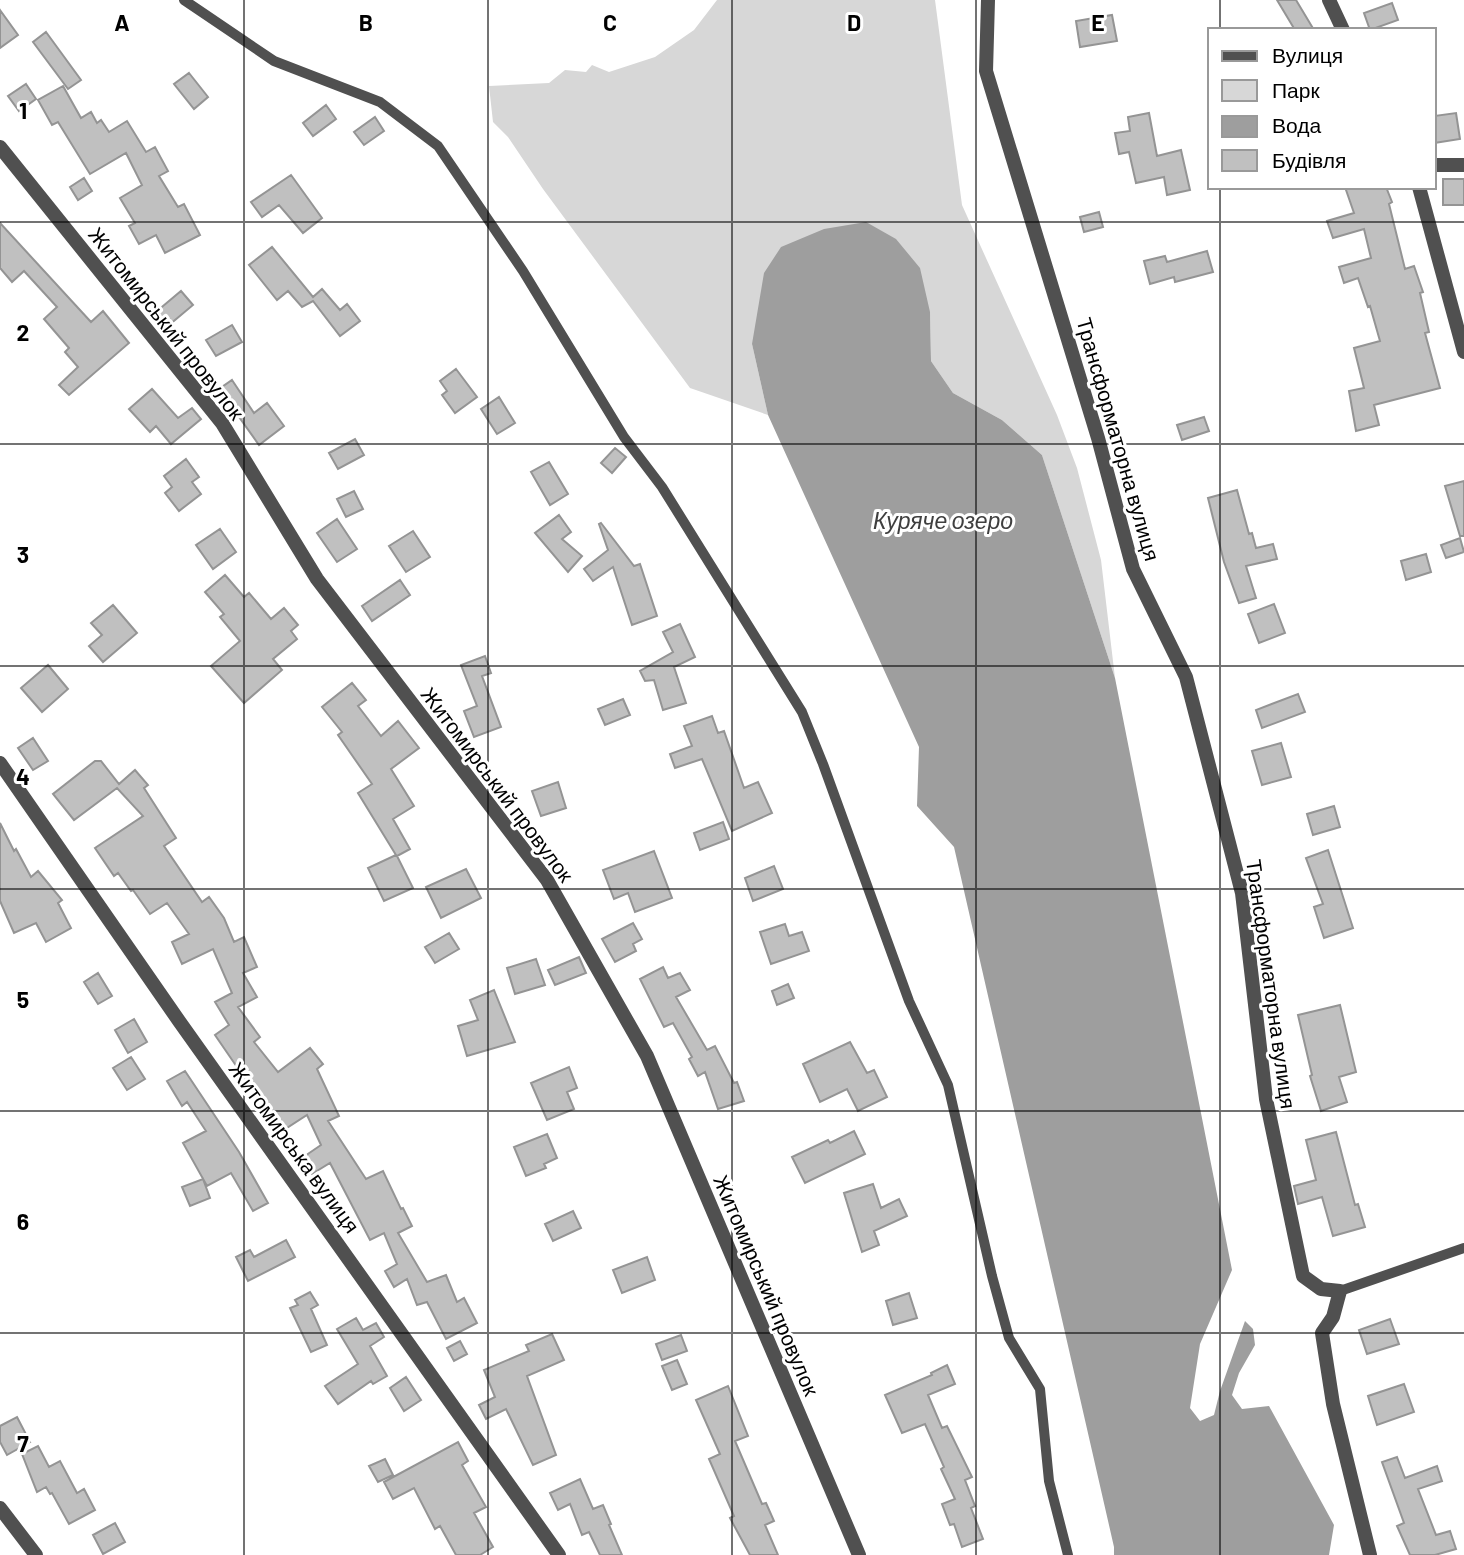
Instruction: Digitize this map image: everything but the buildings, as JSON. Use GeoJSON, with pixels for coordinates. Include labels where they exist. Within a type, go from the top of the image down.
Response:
{"type":"FeatureCollection","features":[{"type":"Feature","properties":{"kind":"street","name":"Трансформаторна вулиця"},"geometry":{"type":"LineString","coordinates":[[988,0],[986,71],[1098,438],[1133,569],[1186,677],[1242,893],[1266,1099],[1303,1276],[1321,1289],[1340,1290]]}},
{"type":"Feature","properties":{"kind":"street"},"geometry":{"type":"LineString","coordinates":[[1329,0],[1342,28]]}},
{"type":"Feature","properties":{"kind":"street","name":"Житомирський провулок"},"geometry":{"type":"LineString","coordinates":[[0,147],[222,424],[317,579],[547,880],[647,1056],[859,1555]]}},
{"type":"Feature","properties":{"kind":"street"},"geometry":{"type":"LineString","coordinates":[[1436,165],[1464,165]]}},
{"type":"Feature","properties":{"kind":"street"},"geometry":{"type":"LineString","coordinates":[[1420,189],[1464,352]]}},
{"type":"Feature","properties":{"kind":"street","name":"Житомирська вулиця"},"geometry":{"type":"LineString","coordinates":[[0,763],[179,1021],[559,1555]]}},
{"type":"Feature","properties":{"kind":"street"},"geometry":{"type":"LineString","coordinates":[[1340,1290],[1333,1317],[1322,1333],[1334,1404],[1370,1555]]}},
{"type":"Feature","properties":{"kind":"street"},"geometry":{"type":"LineString","coordinates":[[0,1508],[36,1555]]}},
{"type":"Feature","properties":{"kind":"lane"},"geometry":{"type":"LineString","coordinates":[[184,0],[274,61],[380,102],[438,146],[523,271],[624,437],[662,487],[802,712],[909,1001],[948,1085],[1009,1338],[1040,1389],[1049,1481],[1068,1555]]}},
{"type":"Feature","properties":{"kind":"lane"},"geometry":{"type":"LineString","coordinates":[[1340,1290],[1464,1248]]}},
{"type":"Feature","properties":{"kind":"green space"},"geometry":{"type":"Polygon","coordinates":[[[717,0],[935,0],[962,205],[1057,415],[1077,468],[1101,560],[1115,678],[1042,455],[1002,420],[953,393],[931,361],[930,312],[752,344],[768,415],[690,388],[543,189],[508,137],[493,122],[489,86],[549,83],[565,70],[586,72],[592,65],[609,72],[655,57],[694,30],[717,0]]]}},
{"type":"Feature","properties":{"kind":"water","name":"Куряче озеро"},"geometry":{"type":"Polygon","coordinates":[[[866,222],[896,239],[920,268],[930,312],[931,361],[953,393],[1002,420],[1042,455],[1115,678],[1232,1270],[1200,1344],[1190,1408],[1200,1421],[1214,1415],[1245,1321],[1253,1329],[1255,1345],[1239,1373],[1232,1395],[1242,1409],[1269,1406],[1334,1525],[1329,1555],[1114,1555],[954,847],[917,806],[919,747],[768,415],[752,344],[764,273],[781,247],[824,229],[866,222]]]}}]}
